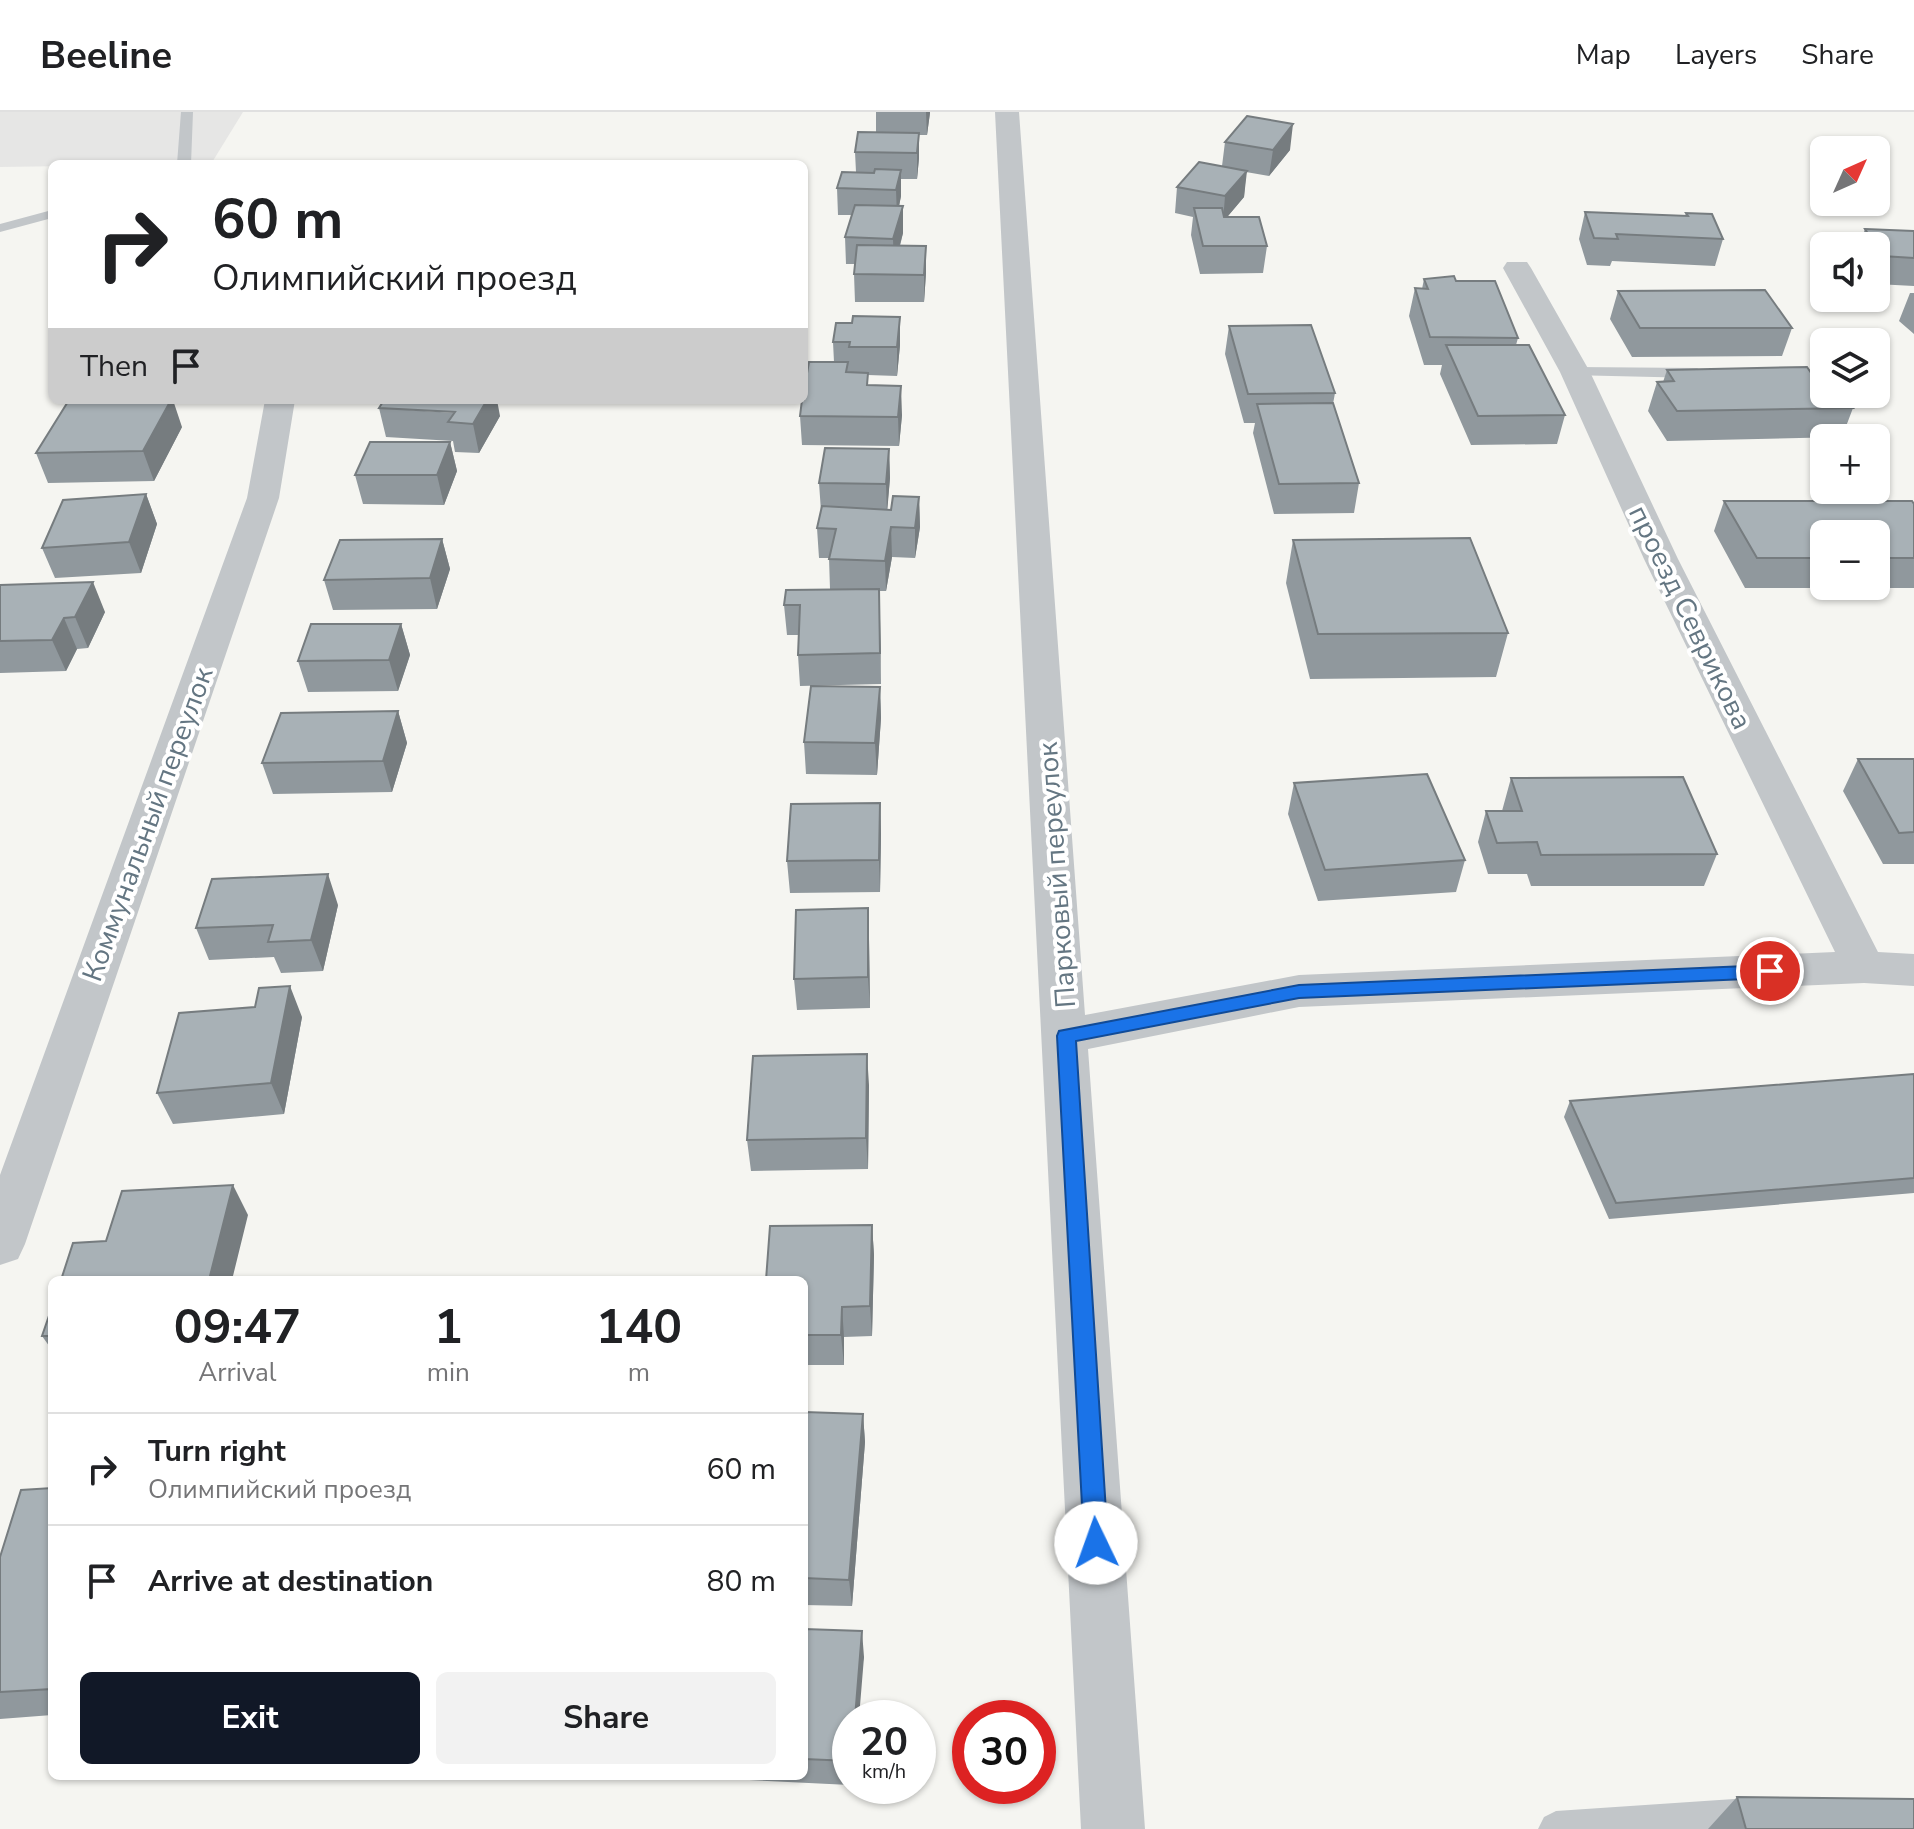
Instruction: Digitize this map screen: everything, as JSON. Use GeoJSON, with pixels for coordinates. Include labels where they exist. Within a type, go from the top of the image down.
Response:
{"type":"FeatureCollection","features":[{"type":"Feature","properties":{"kind":"street","name":"Парковый переулок"},"geometry":{"type":"LineString","coordinates":[[1007,112],[1113,1829]]}},
{"type":"Feature","properties":{"kind":"street","name":"проезд Севрикова"},"geometry":{"type":"LineString","coordinates":[[1517,268],[1575,372],[1661,559],[1864,967]]}},
{"type":"Feature","properties":{"kind":"street","name":"Коммунальный переулок"},"geometry":{"type":"LineString","coordinates":[[0,1244],[9,1198],[263,498],[279,404]]}},
{"type":"Feature","properties":{"kind":"street"},"geometry":{"type":"LineString","coordinates":[[1066,1036],[1299,991],[1864,967],[1914,970]]}},
{"type":"Feature","properties":{"kind":"lane"},"geometry":{"type":"LineString","coordinates":[[184,160],[187,112]]}},
{"type":"Feature","properties":{"kind":"lane"},"geometry":{"type":"LineString","coordinates":[[0,228],[48,215]]}},
{"type":"Feature","properties":{"kind":"lane"},"geometry":{"type":"LineString","coordinates":[[1575,372],[1715,373]]}},
{"type":"Feature","properties":{"kind":"lane"},"geometry":{"type":"LineString","coordinates":[[1556,1829],[1774,1814]]}},
{"type":"Feature","properties":{"kind":"shaded area"},"geometry":{"type":"Polygon","coordinates":[[[0,112],[243,112],[213,160],[48,160],[48,166],[0,167],[0,112]]]}},
{"type":"Feature","properties":{"kind":"building"},"geometry":{"type":"Polygon","coordinates":[[[1247,116],[1293,124],[1273,150],[1225,142],[1247,116]]]}},
{"type":"Feature","properties":{"kind":"building"},"geometry":{"type":"Polygon","coordinates":[[[858,132],[919,133],[917,153],[855,152],[858,132]]]}},
{"type":"Feature","properties":{"kind":"building"},"geometry":{"type":"Polygon","coordinates":[[[1199,162],[1247,171],[1225,196],[1177,187],[1199,162]]]}},
{"type":"Feature","properties":{"kind":"building"},"geometry":{"type":"Polygon","coordinates":[[[875,169],[901,170],[896,190],[837,188],[842,172],[874,173],[875,169]]]}},
{"type":"Feature","properties":{"kind":"building"},"geometry":{"type":"Polygon","coordinates":[[[855,205],[903,206],[893,239],[845,237],[855,205]]]}},
{"type":"Feature","properties":{"kind":"building"},"geometry":{"type":"Polygon","coordinates":[[[1194,208],[1222,208],[1224,217],[1259,217],[1267,246],[1203,246],[1194,208]]]}},
{"type":"Feature","properties":{"kind":"building"},"geometry":{"type":"Polygon","coordinates":[[[1585,212],[1712,214],[1723,239],[1616,234],[1618,239],[1594,238],[1585,212]]]}},
{"type":"Feature","properties":{"kind":"building"},"geometry":{"type":"Polygon","coordinates":[[[1865,229],[1914,231],[1914,258],[1890,256],[1890,232],[1867,232],[1865,229]]]}},
{"type":"Feature","properties":{"kind":"building"},"geometry":{"type":"Polygon","coordinates":[[[857,245],[926,246],[924,275],[854,274],[857,245]]]}},
{"type":"Feature","properties":{"kind":"building"},"geometry":{"type":"Polygon","coordinates":[[[1454,276],[1456,281],[1495,281],[1518,338],[1430,337],[1415,288],[1428,289],[1424,279],[1454,276]]]}},
{"type":"Feature","properties":{"kind":"building"},"geometry":{"type":"Polygon","coordinates":[[[1765,290],[1792,328],[1640,328],[1618,291],[1765,290]]]}},
{"type":"Feature","properties":{"kind":"building"},"geometry":{"type":"Polygon","coordinates":[[[853,316],[900,317],[897,347],[849,347],[850,342],[833,342],[836,323],[852,323],[853,316]]]}},
{"type":"Feature","properties":{"kind":"building"},"geometry":{"type":"Polygon","coordinates":[[[1311,325],[1335,393],[1248,394],[1229,326],[1311,325]]]}},
{"type":"Feature","properties":{"kind":"building"},"geometry":{"type":"Polygon","coordinates":[[[1446,345],[1529,345],[1565,415],[1478,416],[1446,345]]]}},
{"type":"Feature","properties":{"kind":"building"},"geometry":{"type":"Polygon","coordinates":[[[809,362],[848,362],[846,372],[868,373],[867,385],[901,386],[898,417],[800,416],[802,404],[808,404],[809,362]]]}},
{"type":"Feature","properties":{"kind":"building"},"geometry":{"type":"Polygon","coordinates":[[[1807,367],[1810,371],[1810,408],[1853,408],[1677,411],[1657,382],[1674,381],[1667,370],[1807,367]]]}},
{"type":"Feature","properties":{"kind":"building"},"geometry":{"type":"Polygon","coordinates":[[[1333,403],[1359,483],[1279,484],[1257,404],[1333,403]]]}},
{"type":"Feature","properties":{"kind":"building"},"geometry":{"type":"Polygon","coordinates":[[[67,404],[169,404],[143,451],[36,453],[67,404]]]}},
{"type":"Feature","properties":{"kind":"building"},"geometry":{"type":"Polygon","coordinates":[[[382,404],[485,404],[473,424],[448,422],[455,412],[379,408],[382,404]]]}},
{"type":"Feature","properties":{"kind":"building"},"geometry":{"type":"Polygon","coordinates":[[[370,442],[450,442],[437,475],[355,475],[370,442]]]}},
{"type":"Feature","properties":{"kind":"building"},"geometry":{"type":"Polygon","coordinates":[[[825,448],[889,449],[886,484],[819,483],[825,448]]]}},
{"type":"Feature","properties":{"kind":"building"},"geometry":{"type":"Polygon","coordinates":[[[146,494],[129,542],[42,548],[63,500],[146,494]]]}},
{"type":"Feature","properties":{"kind":"building"},"geometry":{"type":"Polygon","coordinates":[[[893,496],[919,497],[915,528],[891,527],[885,561],[829,559],[836,529],[817,528],[822,506],[891,510],[893,496]]]}},
{"type":"Feature","properties":{"kind":"building"},"geometry":{"type":"Polygon","coordinates":[[[1724,501],[1890,504],[1890,501],[1912,501],[1914,504],[1914,558],[1890,558],[1890,520],[1810,520],[1810,558],[1757,558],[1724,501]]]}},
{"type":"Feature","properties":{"kind":"building"},"geometry":{"type":"Polygon","coordinates":[[[1470,538],[1508,633],[1318,634],[1293,540],[1470,538]]]}},
{"type":"Feature","properties":{"kind":"building"},"geometry":{"type":"Polygon","coordinates":[[[442,539],[430,578],[324,580],[340,540],[442,539]]]}},
{"type":"Feature","properties":{"kind":"building"},"geometry":{"type":"Polygon","coordinates":[[[93,582],[75,617],[64,618],[52,640],[0,641],[0,585],[93,582]]]}},
{"type":"Feature","properties":{"kind":"building"},"geometry":{"type":"Polygon","coordinates":[[[879,589],[880,653],[798,655],[800,605],[784,605],[786,590],[879,589]]]}},
{"type":"Feature","properties":{"kind":"building"},"geometry":{"type":"Polygon","coordinates":[[[311,624],[401,624],[389,660],[298,661],[311,624]]]}},
{"type":"Feature","properties":{"kind":"building"},"geometry":{"type":"Polygon","coordinates":[[[811,686],[880,687],[875,743],[804,742],[811,686]]]}},
{"type":"Feature","properties":{"kind":"building"},"geometry":{"type":"Polygon","coordinates":[[[398,711],[383,761],[262,763],[281,713],[398,711]]]}},
{"type":"Feature","properties":{"kind":"building"},"geometry":{"type":"Polygon","coordinates":[[[1858,759],[1914,759],[1914,832],[1899,833],[1858,759]]]}},
{"type":"Feature","properties":{"kind":"building"},"geometry":{"type":"Polygon","coordinates":[[[1427,774],[1465,860],[1325,870],[1294,783],[1427,774]]]}},
{"type":"Feature","properties":{"kind":"building"},"geometry":{"type":"Polygon","coordinates":[[[1683,777],[1717,854],[1541,855],[1537,842],[1497,843],[1486,811],[1522,811],[1511,778],[1683,777]]]}},
{"type":"Feature","properties":{"kind":"building"},"geometry":{"type":"Polygon","coordinates":[[[880,803],[879,860],[787,861],[791,804],[880,803]]]}},
{"type":"Feature","properties":{"kind":"building"},"geometry":{"type":"Polygon","coordinates":[[[328,874],[311,940],[268,942],[273,925],[196,928],[212,879],[328,874]]]}},
{"type":"Feature","properties":{"kind":"building"},"geometry":{"type":"Polygon","coordinates":[[[868,908],[868,977],[794,979],[796,910],[868,908]]]}},
{"type":"Feature","properties":{"kind":"building"},"geometry":{"type":"Polygon","coordinates":[[[290,986],[271,1083],[157,1093],[179,1013],[255,1007],[259,988],[290,986]]]}},
{"type":"Feature","properties":{"kind":"building"},"geometry":{"type":"Polygon","coordinates":[[[867,1054],[866,1138],[747,1140],[753,1056],[867,1054]]]}},
{"type":"Feature","properties":{"kind":"building"},"geometry":{"type":"Polygon","coordinates":[[[1914,1074],[1914,1178],[1616,1203],[1570,1101],[1914,1074]]]}},
{"type":"Feature","properties":{"kind":"building"},"geometry":{"type":"Polygon","coordinates":[[[233,1185],[210,1276],[62,1276],[73,1243],[106,1241],[122,1191],[233,1185]]]}},
{"type":"Feature","properties":{"kind":"building"},"geometry":{"type":"Polygon","coordinates":[[[872,1225],[870,1306],[842,1307],[841,1335],[808,1335],[808,1276],[766,1276],[770,1226],[872,1225]]]}},
{"type":"Feature","properties":{"kind":"building"},"geometry":{"type":"Polygon","coordinates":[[[48,1319],[48,1336],[42,1336],[48,1319]]]}},
{"type":"Feature","properties":{"kind":"building"},"geometry":{"type":"Polygon","coordinates":[[[808,1412],[863,1414],[849,1580],[808,1578],[808,1412]]]}},
{"type":"Feature","properties":{"kind":"building"},"geometry":{"type":"Polygon","coordinates":[[[48,1488],[48,1689],[0,1692],[0,1557],[21,1490],[48,1488]]]}},
{"type":"Feature","properties":{"kind":"building"},"geometry":{"type":"Polygon","coordinates":[[[808,1629],[862,1631],[856,1700],[832,1700],[832,1760],[808,1759],[808,1629]]]}},
{"type":"Feature","properties":{"kind":"building"},"geometry":{"type":"Polygon","coordinates":[[[1737,1797],[1914,1799],[1914,1829],[1746,1829],[1737,1797]]]}},
{"type":"Feature","properties":{"kind":"route"},"geometry":{"type":"LineString","coordinates":[[1096,1543],[1066,1036],[1299,991],[1770,971]]}}]}
